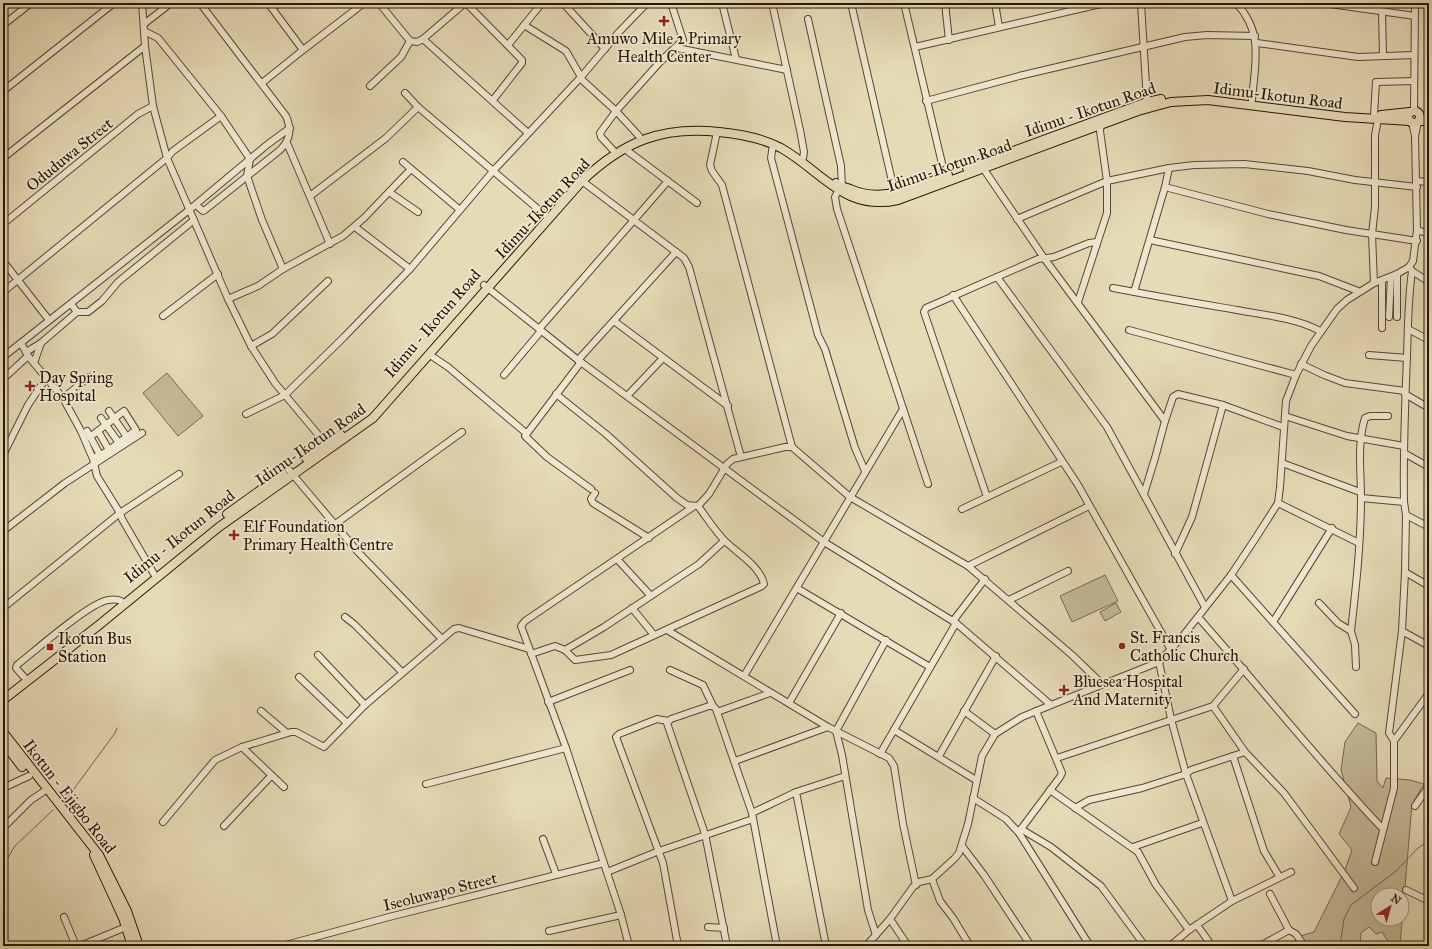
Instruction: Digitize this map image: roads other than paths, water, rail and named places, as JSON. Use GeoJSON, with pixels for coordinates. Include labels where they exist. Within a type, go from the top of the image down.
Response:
{"type":"FeatureCollection","features":[{"type":"Feature","properties":{"kind":"main road","name":"Idimu - Ikotun Road"},"geometry":{"type":"LineString","coordinates":[[291,472],[326,444],[364,420],[373,411],[486,287],[545,215],[579,177],[613,150],[639,136],[662,128],[694,125],[722,131],[746,131],[771,139],[803,158],[840,189],[870,195],[895,194],[1101,122],[1147,102],[1196,94],[1252,100],[1376,118]]}},
{"type":"Feature","properties":{"kind":"main road","name":"Idimu-Ikotun Road"},"geometry":{"type":"LineString","coordinates":[[5,696],[166,567],[291,472],[366,425],[430,355],[486,287],[582,181],[596,168],[645,138],[664,133],[693,130],[722,131],[749,136],[773,145],[790,154],[840,189],[861,200],[888,202],[903,198],[983,168],[1101,122],[1156,106],[1199,100],[1376,118],[1429,115]]}},
{"type":"Feature","properties":{"kind":"main road","name":"Idimu-Ikotun Road"},"geometry":{"type":"LineString","coordinates":[[1414,117],[1429,121]]}},
{"type":"Feature","properties":{"kind":"main road","name":"Idimu - Ikotun Road"},"geometry":{"type":"LineString","coordinates":[[5,696],[24,677],[154,574],[166,567]]}},
{"type":"Feature","properties":{"kind":"main road"},"geometry":{"type":"LineString","coordinates":[[3,706],[5,696]]}},
{"type":"Feature","properties":{"kind":"main road","name":"Ikotun - Ejigbo Road"},"geometry":{"type":"LineString","coordinates":[[3,732],[46,790],[95,849],[111,876],[124,912],[139,946]]}},
{"type":"Feature","properties":{"kind":"main road","name":"Ikotun - Ejigbo Road"},"geometry":{"type":"LineString","coordinates":[[3,742],[93,854],[124,912],[126,927],[132,946]]}},
{"type":"Feature","properties":{"kind":"street"},"geometry":{"type":"LineString","coordinates":[[3,24],[31,3]]}},
{"type":"Feature","properties":{"kind":"street"},"geometry":{"type":"LineString","coordinates":[[3,91],[114,3]]}},
{"type":"Feature","properties":{"kind":"street"},"geometry":{"type":"LineString","coordinates":[[142,3],[145,46],[153,106],[167,158],[228,298],[251,346],[285,395],[326,444]]}},
{"type":"Feature","properties":{"kind":"street"},"geometry":{"type":"LineString","coordinates":[[144,24],[171,3]]}},
{"type":"Feature","properties":{"kind":"street"},"geometry":{"type":"LineString","coordinates":[[200,3],[286,116],[289,126],[287,143],[330,244]]}},
{"type":"Feature","properties":{"kind":"street"},"geometry":{"type":"LineString","coordinates":[[268,3],[303,50]]}},
{"type":"Feature","properties":{"kind":"street"},"geometry":{"type":"LineString","coordinates":[[272,8],[279,3]]}},
{"type":"Feature","properties":{"kind":"street"},"geometry":{"type":"LineString","coordinates":[[262,83],[364,3]]}},
{"type":"Feature","properties":{"kind":"street"},"geometry":{"type":"LineString","coordinates":[[379,3],[410,41],[417,42],[423,39],[465,3],[521,56],[522,62],[493,100]]}},
{"type":"Feature","properties":{"kind":"street"},"geometry":{"type":"LineString","coordinates":[[508,45],[542,3]]}},
{"type":"Feature","properties":{"kind":"street"},"geometry":{"type":"LineString","coordinates":[[563,3],[604,48]]}},
{"type":"Feature","properties":{"kind":"street"},"geometry":{"type":"LineString","coordinates":[[570,9],[575,3]]}},
{"type":"Feature","properties":{"kind":"street"},"geometry":{"type":"LineString","coordinates":[[246,414],[285,395],[410,269],[494,170],[581,78],[604,48],[647,3]]}},
{"type":"Feature","properties":{"kind":"street"},"geometry":{"type":"LineString","coordinates":[[613,150],[600,135],[616,111],[660,62],[682,43],[683,35],[671,3]]}},
{"type":"Feature","properties":{"kind":"street"},"geometry":{"type":"LineString","coordinates":[[722,3],[736,59]]}},
{"type":"Feature","properties":{"kind":"street"},"geometry":{"type":"LineString","coordinates":[[772,3],[803,145],[803,158]]}},
{"type":"Feature","properties":{"kind":"street"},"geometry":{"type":"LineString","coordinates":[[851,3],[895,194]]}},
{"type":"Feature","properties":{"kind":"street"},"geometry":{"type":"LineString","coordinates":[[904,3],[926,101],[946,176]]}},
{"type":"Feature","properties":{"kind":"street"},"geometry":{"type":"LineString","coordinates":[[945,3],[949,40]]}},
{"type":"Feature","properties":{"kind":"street"},"geometry":{"type":"LineString","coordinates":[[995,3],[999,27]]}},
{"type":"Feature","properties":{"kind":"street"},"geometry":{"type":"LineString","coordinates":[[915,47],[1105,3]]}},
{"type":"Feature","properties":{"kind":"street"},"geometry":{"type":"LineString","coordinates":[[1141,3],[1147,102]]}},
{"type":"Feature","properties":{"kind":"street"},"geometry":{"type":"LineString","coordinates":[[1236,3],[1247,16],[1255,36],[1256,43],[1252,100]]}},
{"type":"Feature","properties":{"kind":"street"},"geometry":{"type":"LineString","coordinates":[[1323,3],[1415,16]]}},
{"type":"Feature","properties":{"kind":"street"},"geometry":{"type":"LineString","coordinates":[[1375,862],[1394,788],[1394,741],[1389,733],[1402,631],[1405,572],[1406,515],[1404,502],[1404,446],[1408,299],[1410,269],[1417,241],[1416,136],[1414,117],[1415,3]]}},
{"type":"Feature","properties":{"kind":"street"},"geometry":{"type":"LineString","coordinates":[[1382,11],[1383,56]]}},
{"type":"Feature","properties":{"kind":"street"},"geometry":{"type":"LineString","coordinates":[[808,19],[841,166],[840,189],[835,197],[837,209],[928,484]]}},
{"type":"Feature","properties":{"kind":"street"},"geometry":{"type":"LineString","coordinates":[[524,25],[566,51],[581,78],[616,111],[639,136]]}},
{"type":"Feature","properties":{"kind":"street"},"geometry":{"type":"LineString","coordinates":[[144,31],[158,38],[221,116],[250,158],[247,176],[262,220],[283,269]]}},
{"type":"Feature","properties":{"kind":"street"},"geometry":{"type":"LineString","coordinates":[[926,101],[1019,76],[1196,35],[1255,36]]}},
{"type":"Feature","properties":{"kind":"street"},"geometry":{"type":"LineString","coordinates":[[423,39],[493,100],[528,133]]}},
{"type":"Feature","properties":{"kind":"street"},"geometry":{"type":"LineString","coordinates":[[370,86],[401,56],[410,41]]}},
{"type":"Feature","properties":{"kind":"street"},"geometry":{"type":"LineString","coordinates":[[1256,43],[1358,57],[1414,55]]}},
{"type":"Feature","properties":{"kind":"street"},"geometry":{"type":"LineString","coordinates":[[3,158],[145,46]]}},
{"type":"Feature","properties":{"kind":"street"},"geometry":{"type":"LineString","coordinates":[[677,48],[787,70]]}},
{"type":"Feature","properties":{"kind":"street"},"geometry":{"type":"LineString","coordinates":[[1374,282],[1372,234],[1375,182],[1376,82],[1414,82]]}},
{"type":"Feature","properties":{"kind":"street"},"geometry":{"type":"LineString","coordinates":[[405,93],[418,107],[494,170],[545,215]]}},
{"type":"Feature","properties":{"kind":"street","name":"Oduduwa Street"},"geometry":{"type":"LineString","coordinates":[[3,224],[138,114],[153,106]]}},
{"type":"Feature","properties":{"kind":"street"},"geometry":{"type":"LineString","coordinates":[[310,196],[386,138],[418,107]]}},
{"type":"Feature","properties":{"kind":"street"},"geometry":{"type":"LineString","coordinates":[[3,292],[167,158],[173,151],[221,116]]}},
{"type":"Feature","properties":{"kind":"street"},"geometry":{"type":"LineString","coordinates":[[1078,302],[1107,213],[1107,181],[1100,131],[1101,122]]}},
{"type":"Feature","properties":{"kind":"street"},"geometry":{"type":"LineString","coordinates":[[3,357],[196,205],[289,126]]}},
{"type":"Feature","properties":{"kind":"street"},"geometry":{"type":"LineString","coordinates":[[722,131],[710,165],[712,171],[722,185],[792,447],[850,496],[968,566],[1072,655],[1102,684]]}},
{"type":"Feature","properties":{"kind":"street"},"geometry":{"type":"LineString","coordinates":[[196,205],[204,211],[287,143]]}},
{"type":"Feature","properties":{"kind":"street"},"geometry":{"type":"LineString","coordinates":[[268,144],[275,154]]}},
{"type":"Feature","properties":{"kind":"street"},"geometry":{"type":"LineString","coordinates":[[773,145],[771,158],[818,335],[830,363],[855,448],[865,471]]}},
{"type":"Feature","properties":{"kind":"street"},"geometry":{"type":"LineString","coordinates":[[625,149],[697,203]]}},
{"type":"Feature","properties":{"kind":"street"},"geometry":{"type":"LineString","coordinates":[[403,162],[460,210]]}},
{"type":"Feature","properties":{"kind":"street"},"geometry":{"type":"LineString","coordinates":[[1017,219],[1107,181],[1169,168],[1221,164],[1244,164],[1308,171],[1375,182],[1417,184],[1429,182]]}},
{"type":"Feature","properties":{"kind":"street"},"geometry":{"type":"LineString","coordinates":[[983,168],[1044,258],[1165,421]]}},
{"type":"Feature","properties":{"kind":"street"},"geometry":{"type":"LineString","coordinates":[[1134,292],[1165,187],[1169,168]]}},
{"type":"Feature","properties":{"kind":"street"},"geometry":{"type":"LineString","coordinates":[[228,298],[258,286],[283,269],[330,244],[355,227],[410,169]]}},
{"type":"Feature","properties":{"kind":"street"},"geometry":{"type":"LineString","coordinates":[[582,181],[684,258],[689,266],[742,457]]}},
{"type":"Feature","properties":{"kind":"street"},"geometry":{"type":"LineString","coordinates":[[504,375],[540,330],[668,181]]}},
{"type":"Feature","properties":{"kind":"street"},"geometry":{"type":"LineString","coordinates":[[1165,187],[1268,214],[1417,241]]}},
{"type":"Feature","properties":{"kind":"street"},"geometry":{"type":"LineString","coordinates":[[389,192],[418,212]]}},
{"type":"Feature","properties":{"kind":"street"},"geometry":{"type":"LineString","coordinates":[[3,379],[27,354],[77,312],[88,312],[102,301],[118,282],[194,220]]}},
{"type":"Feature","properties":{"kind":"street"},"geometry":{"type":"LineString","coordinates":[[355,227],[410,269]]}},
{"type":"Feature","properties":{"kind":"street"},"geometry":{"type":"LineString","coordinates":[[1417,230],[1429,234]]}},
{"type":"Feature","properties":{"kind":"street"},"geometry":{"type":"LineString","coordinates":[[1150,240],[1319,276],[1358,291]]}},
{"type":"Feature","properties":{"kind":"street"},"geometry":{"type":"LineString","coordinates":[[987,497],[924,312],[929,306],[953,295],[1044,258],[1054,258],[1089,243],[1097,242]]}},
{"type":"Feature","properties":{"kind":"street"},"geometry":{"type":"LineString","coordinates":[[526,433],[579,361],[676,252]]}},
{"type":"Feature","properties":{"kind":"street"},"geometry":{"type":"LineString","coordinates":[[3,261],[49,320]]}},
{"type":"Feature","properties":{"kind":"street"},"geometry":{"type":"LineString","coordinates":[[866,946],[890,919],[916,885],[932,879],[954,860],[962,846],[976,780],[984,752],[995,734],[1022,717],[1051,704],[1159,662],[1171,650],[1230,575],[1278,503],[1286,401],[1301,364],[1320,331],[1337,309],[1358,291],[1374,282],[1382,281],[1410,269]]}},
{"type":"Feature","properties":{"kind":"street"},"geometry":{"type":"LineString","coordinates":[[1410,269],[1429,282]]}},
{"type":"Feature","properties":{"kind":"street"},"geometry":{"type":"LineString","coordinates":[[162,316],[218,274]]}},
{"type":"Feature","properties":{"kind":"street"},"geometry":{"type":"LineString","coordinates":[[1397,274],[1397,317]]}},
{"type":"Feature","properties":{"kind":"street"},"geometry":{"type":"LineString","coordinates":[[998,277],[1107,427],[1205,607]]}},
{"type":"Feature","properties":{"kind":"street"},"geometry":{"type":"LineString","coordinates":[[1389,317],[1391,277]]}},
{"type":"Feature","properties":{"kind":"street"},"geometry":{"type":"LineString","coordinates":[[251,346],[272,334],[328,281]]}},
{"type":"Feature","properties":{"kind":"street"},"geometry":{"type":"LineString","coordinates":[[1382,281],[1382,328]]}},
{"type":"Feature","properties":{"kind":"street"},"geometry":{"type":"LineString","coordinates":[[486,287],[579,361],[824,542],[954,622],[1051,704]]}},
{"type":"Feature","properties":{"kind":"street"},"geometry":{"type":"LineString","coordinates":[[1113,288],[1262,314],[1310,326],[1320,331]]}},
{"type":"Feature","properties":{"kind":"street"},"geometry":{"type":"LineString","coordinates":[[953,295],[1089,506],[1171,650]]}},
{"type":"Feature","properties":{"kind":"street"},"geometry":{"type":"LineString","coordinates":[[71,304],[77,312]]}},
{"type":"Feature","properties":{"kind":"street"},"geometry":{"type":"LineString","coordinates":[[614,321],[728,406]]}},
{"type":"Feature","properties":{"kind":"street"},"geometry":{"type":"LineString","coordinates":[[1408,329],[1429,340]]}},
{"type":"Feature","properties":{"kind":"street"},"geometry":{"type":"LineString","coordinates":[[1129,330],[1296,375]]}},
{"type":"Feature","properties":{"kind":"street"},"geometry":{"type":"LineString","coordinates":[[21,343],[27,354],[63,398],[81,431],[97,476],[120,513],[154,574]]}},
{"type":"Feature","properties":{"kind":"street"},"geometry":{"type":"LineString","coordinates":[[34,363],[41,343]]}},
{"type":"Feature","properties":{"kind":"street"},"geometry":{"type":"LineString","coordinates":[[430,355],[448,367],[526,433],[526,438],[547,458],[593,491],[591,499],[593,503],[649,538]]}},
{"type":"Feature","properties":{"kind":"street"},"geometry":{"type":"LineString","coordinates":[[1369,355],[1407,358]]}},
{"type":"Feature","properties":{"kind":"street"},"geometry":{"type":"LineString","coordinates":[[627,396],[663,358]]}},
{"type":"Feature","properties":{"kind":"street"},"geometry":{"type":"LineString","coordinates":[[1301,364],[1345,383],[1405,393],[1429,408]]}},
{"type":"Feature","properties":{"kind":"street"},"geometry":{"type":"LineString","coordinates":[[63,398],[89,377]]}},
{"type":"Feature","properties":{"kind":"street"},"geometry":{"type":"LineString","coordinates":[[3,455],[28,405],[46,378]]}},
{"type":"Feature","properties":{"kind":"street"},"geometry":{"type":"LineString","coordinates":[[163,822],[215,760],[242,747],[287,733],[296,732],[324,747],[365,705],[450,631],[459,628],[530,651],[555,646],[565,650],[579,660],[605,657],[667,630],[764,584],[756,570],[724,541],[696,507],[687,504],[672,494],[606,434],[556,394]]}},
{"type":"Feature","properties":{"kind":"street"},"geometry":{"type":"LineString","coordinates":[[1144,494],[1173,397],[1178,394],[1223,405],[1283,427]]}},
{"type":"Feature","properties":{"kind":"street"},"geometry":{"type":"LineString","coordinates":[[1176,554],[1192,517],[1223,405]]}},
{"type":"Feature","properties":{"kind":"street"},"geometry":{"type":"LineString","coordinates":[[744,676],[850,496],[903,410]]}},
{"type":"Feature","properties":{"kind":"street"},"geometry":{"type":"LineString","coordinates":[[109,411],[127,437]]}},
{"type":"Feature","properties":{"kind":"street"},"geometry":{"type":"LineString","coordinates":[[3,531],[64,483],[88,467],[100,455],[136,430],[124,411],[90,437]]}},
{"type":"Feature","properties":{"kind":"street"},"geometry":{"type":"LineString","coordinates":[[1285,416],[1361,439],[1404,446]]}},
{"type":"Feature","properties":{"kind":"street"},"geometry":{"type":"LineString","coordinates":[[1356,667],[1355,645],[1351,631],[1358,543],[1361,439],[1365,418],[1370,416],[1388,416]]}},
{"type":"Feature","properties":{"kind":"street"},"geometry":{"type":"LineString","coordinates":[[101,418],[119,443]]}},
{"type":"Feature","properties":{"kind":"street"},"geometry":{"type":"LineString","coordinates":[[87,431],[100,455]]}},
{"type":"Feature","properties":{"kind":"street"},"geometry":{"type":"LineString","coordinates":[[98,431],[109,450]]}},
{"type":"Feature","properties":{"kind":"street"},"geometry":{"type":"LineString","coordinates":[[334,525],[462,432]]}},
{"type":"Feature","properties":{"kind":"street"},"geometry":{"type":"LineString","coordinates":[[93,462],[142,433]]}},
{"type":"Feature","properties":{"kind":"street"},"geometry":{"type":"LineString","coordinates":[[629,946],[621,915],[566,748],[521,630],[525,621],[696,507],[709,494],[724,468],[734,459],[785,447],[792,447]]}},
{"type":"Feature","properties":{"kind":"street"},"geometry":{"type":"LineString","coordinates":[[1404,453],[1429,467]]}},
{"type":"Feature","properties":{"kind":"street"},"geometry":{"type":"LineString","coordinates":[[962,509],[1061,462]]}},
{"type":"Feature","properties":{"kind":"street"},"geometry":{"type":"LineString","coordinates":[[1282,463],[1360,495],[1404,502]]}},
{"type":"Feature","properties":{"kind":"street"},"geometry":{"type":"LineString","coordinates":[[291,472],[358,552],[441,638]]}},
{"type":"Feature","properties":{"kind":"street"},"geometry":{"type":"LineString","coordinates":[[3,608],[120,513],[179,474]]}},
{"type":"Feature","properties":{"kind":"street"},"geometry":{"type":"LineString","coordinates":[[1278,503],[1332,528],[1358,543]]}},
{"type":"Feature","properties":{"kind":"street"},"geometry":{"type":"LineString","coordinates":[[968,566],[1089,506]]}},
{"type":"Feature","properties":{"kind":"street"},"geometry":{"type":"LineString","coordinates":[[1406,515],[1429,527]]}},
{"type":"Feature","properties":{"kind":"street"},"geometry":{"type":"LineString","coordinates":[[1273,622],[1332,528]]}},
{"type":"Feature","properties":{"kind":"street"},"geometry":{"type":"LineString","coordinates":[[565,650],[604,628],[650,595],[699,564],[724,541]]}},
{"type":"Feature","properties":{"kind":"street"},"geometry":{"type":"LineString","coordinates":[[617,559],[650,595]]}},
{"type":"Feature","properties":{"kind":"street"},"geometry":{"type":"LineString","coordinates":[[1009,600],[1068,571]]}},
{"type":"Feature","properties":{"kind":"street"},"geometry":{"type":"LineString","coordinates":[[1405,572],[1429,586]]}},
{"type":"Feature","properties":{"kind":"street"},"geometry":{"type":"LineString","coordinates":[[1230,575],[1355,714]]}},
{"type":"Feature","properties":{"kind":"street"},"geometry":{"type":"LineString","coordinates":[[880,754],[954,622],[985,579]]}},
{"type":"Feature","properties":{"kind":"street"},"geometry":{"type":"LineString","coordinates":[[800,590],[930,667]]}},
{"type":"Feature","properties":{"kind":"street"},"geometry":{"type":"LineString","coordinates":[[24,677],[16,668],[17,665],[74,620],[100,603],[108,600],[121,601]]}},
{"type":"Feature","properties":{"kind":"street"},"geometry":{"type":"LineString","coordinates":[[1319,603],[1338,623],[1351,631]]}},
{"type":"Feature","properties":{"kind":"street"},"geometry":{"type":"LineString","coordinates":[[632,608],[654,635]]}},
{"type":"Feature","properties":{"kind":"street"},"geometry":{"type":"LineString","coordinates":[[789,703],[841,613]]}},
{"type":"Feature","properties":{"kind":"street"},"geometry":{"type":"LineString","coordinates":[[1198,616],[1339,783],[1383,829]]}},
{"type":"Feature","properties":{"kind":"street"},"geometry":{"type":"LineString","coordinates":[[344,617],[354,624],[402,672]]}},
{"type":"Feature","properties":{"kind":"street"},"geometry":{"type":"LineString","coordinates":[[667,630],[828,727],[889,758],[894,766],[903,824],[916,885]]}},
{"type":"Feature","properties":{"kind":"street"},"geometry":{"type":"LineString","coordinates":[[1402,631],[1429,646]]}},
{"type":"Feature","properties":{"kind":"street"},"geometry":{"type":"LineString","coordinates":[[876,935],[868,910],[846,773],[836,731],[886,640]]}},
{"type":"Feature","properties":{"kind":"street"},"geometry":{"type":"LineString","coordinates":[[318,655],[365,705]]}},
{"type":"Feature","properties":{"kind":"street"},"geometry":{"type":"LineString","coordinates":[[939,756],[996,656]]}},
{"type":"Feature","properties":{"kind":"street"},"geometry":{"type":"LineString","coordinates":[[1159,662],[1171,720],[1186,774],[1202,823],[1232,901]]}},
{"type":"Feature","properties":{"kind":"street"},"geometry":{"type":"LineString","coordinates":[[1057,758],[1213,706],[1244,669]]}},
{"type":"Feature","properties":{"kind":"street"},"geometry":{"type":"LineString","coordinates":[[548,702],[630,670]]}},
{"type":"Feature","properties":{"kind":"street"},"geometry":{"type":"LineString","coordinates":[[670,670],[703,685],[717,712],[735,761],[752,816],[777,946]]}},
{"type":"Feature","properties":{"kind":"street"},"geometry":{"type":"LineString","coordinates":[[299,677],[347,723]]}},
{"type":"Feature","properties":{"kind":"street"},"geometry":{"type":"LineString","coordinates":[[717,712],[770,693]]}},
{"type":"Feature","properties":{"kind":"street"},"geometry":{"type":"LineString","coordinates":[[1394,741],[1429,693]]}},
{"type":"Feature","properties":{"kind":"street"},"geometry":{"type":"LineString","coordinates":[[678,946],[663,863],[616,737],[619,734],[657,719],[668,721],[713,706]]}},
{"type":"Feature","properties":{"kind":"street"},"geometry":{"type":"LineString","coordinates":[[1213,706],[1245,752],[1284,793],[1354,888]]}},
{"type":"Feature","properties":{"kind":"street"},"geometry":{"type":"LineString","coordinates":[[261,711],[287,733]]}},
{"type":"Feature","properties":{"kind":"street"},"geometry":{"type":"LineString","coordinates":[[964,711],[995,734]]}},
{"type":"Feature","properties":{"kind":"street"},"geometry":{"type":"LineString","coordinates":[[1020,831],[1062,773],[1057,758],[1036,712]]}},
{"type":"Feature","properties":{"kind":"street"},"geometry":{"type":"LineString","coordinates":[[668,721],[705,834],[727,946]]}},
{"type":"Feature","properties":{"kind":"street"},"geometry":{"type":"LineString","coordinates":[[735,761],[828,727]]}},
{"type":"Feature","properties":{"kind":"street"},"geometry":{"type":"LineString","coordinates":[[894,730],[939,756],[976,780]]}},
{"type":"Feature","properties":{"kind":"street"},"geometry":{"type":"LineString","coordinates":[[242,747],[284,787]]}},
{"type":"Feature","properties":{"kind":"street"},"geometry":{"type":"LineString","coordinates":[[426,784],[566,748]]}},
{"type":"Feature","properties":{"kind":"street"},"geometry":{"type":"LineString","coordinates":[[1075,808],[1089,800],[1142,788],[1186,774],[1191,770],[1232,759],[1245,752]]}},
{"type":"Feature","properties":{"kind":"street"},"geometry":{"type":"LineString","coordinates":[[1232,759],[1264,851],[1279,876]]}},
{"type":"Feature","properties":{"kind":"street"},"geometry":{"type":"LineString","coordinates":[[607,872],[752,816],[796,792],[846,773]]}},
{"type":"Feature","properties":{"kind":"street"},"geometry":{"type":"LineString","coordinates":[[3,788],[29,776]]}},
{"type":"Feature","properties":{"kind":"street"},"geometry":{"type":"LineString","coordinates":[[224,826],[271,776]]}},
{"type":"Feature","properties":{"kind":"street"},"geometry":{"type":"LineString","coordinates":[[1415,806],[1429,786]]}},
{"type":"Feature","properties":{"kind":"street"},"geometry":{"type":"LineString","coordinates":[[1050,790],[1133,848],[1142,857],[1156,885],[1189,930]]}},
{"type":"Feature","properties":{"kind":"street"},"geometry":{"type":"LineString","coordinates":[[3,828],[31,800],[43,792]]}},
{"type":"Feature","properties":{"kind":"street"},"geometry":{"type":"LineString","coordinates":[[796,792],[826,946]]}},
{"type":"Feature","properties":{"kind":"street"},"geometry":{"type":"LineString","coordinates":[[972,798],[1006,818],[1020,831],[1051,847],[1101,886],[1145,946]]}},
{"type":"Feature","properties":{"kind":"street"},"geometry":{"type":"LineString","coordinates":[[1133,848],[1202,823]]}},
{"type":"Feature","properties":{"kind":"street"},"geometry":{"type":"LineString","coordinates":[[1020,831],[1090,946]]}},
{"type":"Feature","properties":{"kind":"street"},"geometry":{"type":"LineString","coordinates":[[543,839],[556,874]]}},
{"type":"Feature","properties":{"kind":"street"},"geometry":{"type":"LineString","coordinates":[[962,846],[984,875],[1031,946]]}},
{"type":"Feature","properties":{"kind":"street","name":"Iseoluwapo Street"},"geometry":{"type":"LineString","coordinates":[[282,946],[556,874],[604,863]]}},
{"type":"Feature","properties":{"kind":"street"},"geometry":{"type":"LineString","coordinates":[[1170,946],[1189,930],[1232,901],[1279,876],[1291,872]]}},
{"type":"Feature","properties":{"kind":"street"},"geometry":{"type":"LineString","coordinates":[[932,879],[940,901],[953,918],[970,946]]}},
{"type":"Feature","properties":{"kind":"street"},"geometry":{"type":"LineString","coordinates":[[1410,892],[1429,901]]}},
{"type":"Feature","properties":{"kind":"street"},"geometry":{"type":"LineString","coordinates":[[1270,894],[1288,930],[1296,934],[1304,946]]}},
{"type":"Feature","properties":{"kind":"street"},"geometry":{"type":"LineString","coordinates":[[548,931],[621,915]]}},
{"type":"Feature","properties":{"kind":"street"},"geometry":{"type":"LineString","coordinates":[[64,917],[76,946]]}},
{"type":"Feature","properties":{"kind":"street"},"geometry":{"type":"LineString","coordinates":[[890,919],[908,946]]}},
{"type":"Feature","properties":{"kind":"street"},"geometry":{"type":"LineString","coordinates":[[1197,925],[1212,946]]}},
{"type":"Feature","properties":{"kind":"street"},"geometry":{"type":"LineString","coordinates":[[80,946],[126,927]]}},
{"type":"Feature","properties":{"kind":"street"},"geometry":{"type":"LineString","coordinates":[[708,927],[724,928]]}},
{"type":"Feature","properties":{"kind":"street"},"geometry":{"type":"LineString","coordinates":[[1260,946],[1288,930]]}},
{"type":"Feature","properties":{"kind":"waterway"},"geometry":{"type":"LineString","coordinates":[[65,801],[115,733],[117,728]]}},
{"type":"Feature","properties":{"kind":"waterway"},"geometry":{"type":"LineString","coordinates":[[3,867],[14,847],[53,810]]}},
{"type":"Feature","properties":{"kind":"waterway"},"geometry":{"type":"LineString","coordinates":[[1340,946],[1344,919],[1351,905],[1396,871],[1418,848],[1429,841]]}},
{"type":"Feature","properties":{"kind":"place","name":"Amuwo Mile 2 Primary Health Center"},"geometry":{"type":"Point","coordinates":[664,21]}},
{"type":"Feature","properties":{"kind":"place","name":"Day Spring Hospital"},"geometry":{"type":"Point","coordinates":[30,386]}},
{"type":"Feature","properties":{"kind":"place","name":"Elf Foundation Primary Health Centre"},"geometry":{"type":"Point","coordinates":[234,535]}},
{"type":"Feature","properties":{"kind":"place","name":"St. Francis Catholic Church"},"geometry":{"type":"Point","coordinates":[1122,646]}},
{"type":"Feature","properties":{"kind":"place","name":"Ikotun Bus Station"},"geometry":{"type":"Point","coordinates":[50,647]}},
{"type":"Feature","properties":{"kind":"place","name":"Bluesea Hospital And Maternity"},"geometry":{"type":"Point","coordinates":[1064,690]}}]}
